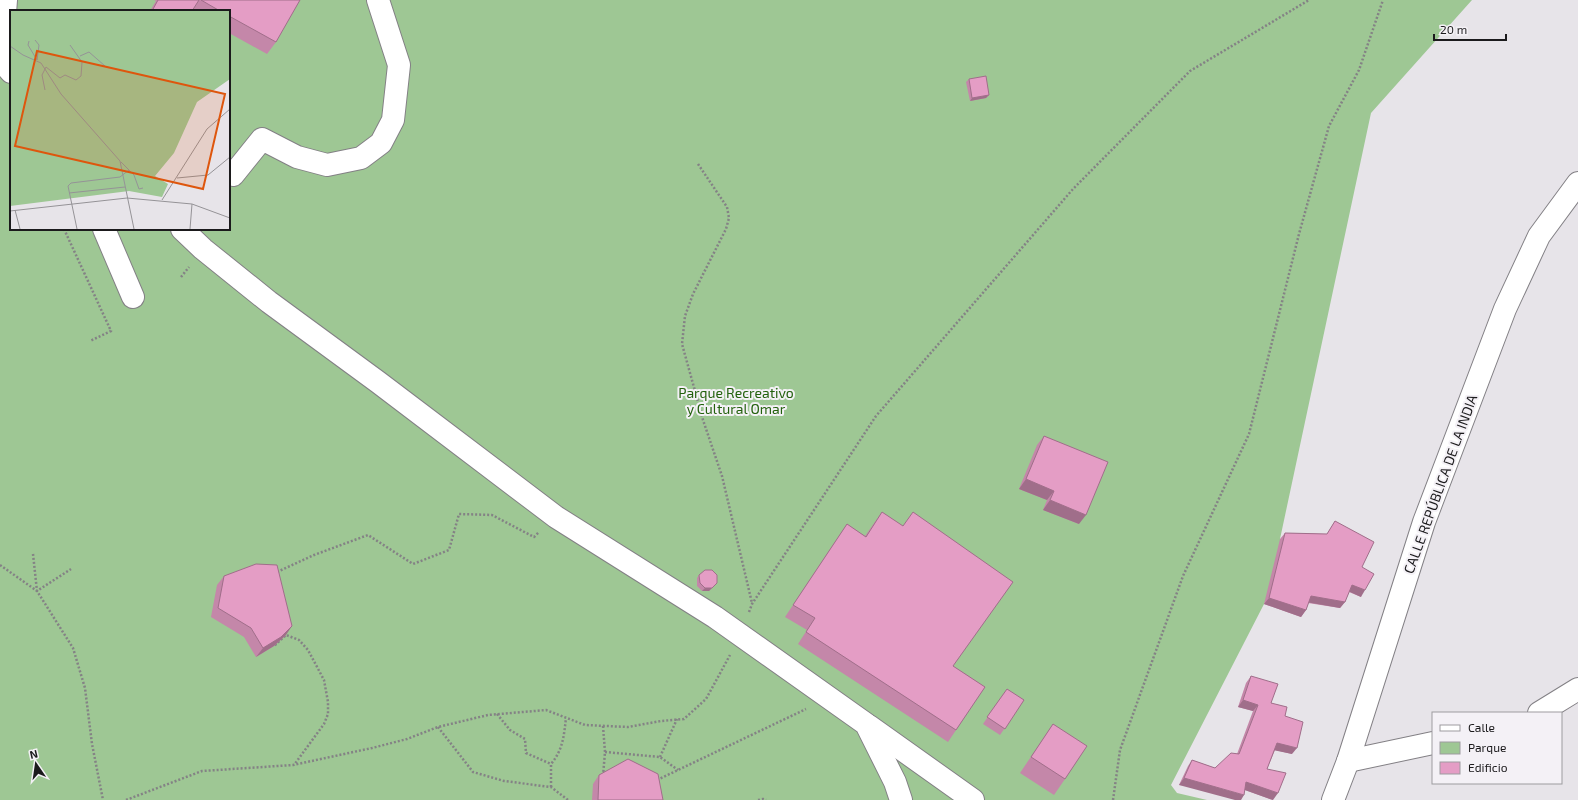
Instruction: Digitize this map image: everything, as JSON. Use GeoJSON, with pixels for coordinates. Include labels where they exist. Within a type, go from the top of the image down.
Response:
{"type":"FeatureCollection","features":[{"type":"Feature","properties":{"kind":"street"},"geometry":{"type":"LineString","coordinates":[[6,0],[10,60]]}},
{"type":"Feature","properties":{"kind":"street"},"geometry":{"type":"LineString","coordinates":[[230,173],[233,175],[262,139],[297,158],[327,164],[361,158],[381,142],[393,120],[399,65],[378,0]]}},
{"type":"Feature","properties":{"kind":"street"},"geometry":{"type":"LineString","coordinates":[[0,59],[10,71]]}},
{"type":"Feature","properties":{"kind":"street"},"geometry":{"type":"LineString","coordinates":[[0,73],[10,72]]}},
{"type":"Feature","properties":{"kind":"street","name":"CALLE REPÚBLICA DE LA INDIA"},"geometry":{"type":"LineString","coordinates":[[1333,800],[1348,761],[1424,522],[1505,309],[1539,236],[1578,183]]}},
{"type":"Feature","properties":{"kind":"street"},"geometry":{"type":"LineString","coordinates":[[104,230],[133,297]]}},
{"type":"Feature","properties":{"kind":"street"},"geometry":{"type":"LineString","coordinates":[[183,230],[269,302],[391,391],[556,517],[715,617],[866,724],[946,793],[973,800]]}},
{"type":"Feature","properties":{"kind":"street"},"geometry":{"type":"LineString","coordinates":[[1541,712],[1578,689]]}},
{"type":"Feature","properties":{"kind":"street"},"geometry":{"type":"LineString","coordinates":[[866,724],[901,800]]}},
{"type":"Feature","properties":{"kind":"street"},"geometry":{"type":"LineString","coordinates":[[1348,761],[1432,743]]}},
{"type":"Feature","properties":{"kind":"path"},"geometry":{"type":"LineString","coordinates":[[698,164],[727,206],[729,218],[726,229],[694,294],[685,316],[682,344],[703,420],[722,476],[752,604],[876,416],[1073,189],[1190,71],[1309,0]]}},
{"type":"Feature","properties":{"kind":"path"},"geometry":{"type":"LineString","coordinates":[[1113,800],[1120,750],[1183,576],[1248,434],[1299,234],[1329,126],[1359,70],[1383,0]]}},
{"type":"Feature","properties":{"kind":"path"},"geometry":{"type":"LineString","coordinates":[[64,230],[112,331],[90,341]]}},
{"type":"Feature","properties":{"kind":"path"},"geometry":{"type":"LineString","coordinates":[[271,574],[314,555],[368,535],[413,564],[449,550],[459,514],[492,515],[534,537],[556,517]]}},
{"type":"Feature","properties":{"kind":"path"},"geometry":{"type":"LineString","coordinates":[[33,554],[38,591],[73,648],[85,688],[92,744],[103,800]]}},
{"type":"Feature","properties":{"kind":"path"},"geometry":{"type":"LineString","coordinates":[[0,565],[38,591]]}},
{"type":"Feature","properties":{"kind":"path"},"geometry":{"type":"LineString","coordinates":[[38,591],[71,569]]}},
{"type":"Feature","properties":{"kind":"path"},"geometry":{"type":"LineString","coordinates":[[268,640],[274,646],[286,635],[299,640],[308,650],[324,680],[327,691],[328,714],[324,724],[293,765]]}},
{"type":"Feature","properties":{"kind":"path"},"geometry":{"type":"LineString","coordinates":[[126,800],[202,771],[293,765],[407,739],[438,727],[497,714],[546,710],[585,725],[628,727],[684,719],[706,699],[733,651]]}},
{"type":"Feature","properties":{"kind":"path"},"geometry":{"type":"LineString","coordinates":[[652,784],[678,770],[811,707]]}},
{"type":"Feature","properties":{"kind":"path"},"geometry":{"type":"LineString","coordinates":[[497,714],[510,730],[525,739],[526,753],[551,764]]}},
{"type":"Feature","properties":{"kind":"path"},"geometry":{"type":"LineString","coordinates":[[551,787],[551,764],[558,755],[563,741],[566,718]]}},
{"type":"Feature","properties":{"kind":"path"},"geometry":{"type":"LineString","coordinates":[[660,757],[677,720]]}},
{"type":"Feature","properties":{"kind":"path"},"geometry":{"type":"LineString","coordinates":[[603,726],[605,752],[603,778]]}},
{"type":"Feature","properties":{"kind":"path"},"geometry":{"type":"LineString","coordinates":[[438,727],[473,772],[504,781],[551,787],[568,800]]}},
{"type":"Feature","properties":{"kind":"path"},"geometry":{"type":"LineString","coordinates":[[605,752],[660,757],[678,770]]}},
{"type":"Feature","properties":{"kind":"path"},"geometry":{"type":"LineString","coordinates":[[758,800],[766,800]]}},
{"type":"Feature","properties":{"kind":"green space","name":"Parque Recreativo y Cultural Omar"},"geometry":{"type":"Polygon","coordinates":[[[0,0],[1472,0],[1371,113],[1280,539],[1283,567],[1171,785],[1177,793],[1207,800],[0,800],[0,0]]]}},
{"type":"Feature","properties":{"kind":"building"},"geometry":{"type":"Polygon","coordinates":[[[158,0],[199,0],[193,10],[153,10],[158,0]]]}},
{"type":"Feature","properties":{"kind":"building"},"geometry":{"type":"Polygon","coordinates":[[[201,0],[300,0],[276,42],[230,17],[230,10],[218,10],[201,0]]]}},
{"type":"Feature","properties":{"kind":"building"},"geometry":{"type":"Polygon","coordinates":[[[986,76],[989,95],[972,98],[969,79],[986,76]]]}},
{"type":"Feature","properties":{"kind":"building"},"geometry":{"type":"Polygon","coordinates":[[[1044,436],[1108,462],[1086,515],[1050,500],[1054,491],[1026,479],[1044,436]]]}},
{"type":"Feature","properties":{"kind":"building"},"geometry":{"type":"Polygon","coordinates":[[[882,512],[903,526],[913,512],[1013,582],[953,666],[985,687],[956,730],[806,632],[815,618],[793,605],[847,524],[866,537],[882,512]]]}},
{"type":"Feature","properties":{"kind":"building"},"geometry":{"type":"Polygon","coordinates":[[[1335,521],[1374,542],[1362,567],[1374,574],[1365,590],[1352,585],[1345,602],[1311,596],[1306,610],[1269,598],[1285,533],[1327,534],[1335,521]]]}},
{"type":"Feature","properties":{"kind":"building"},"geometry":{"type":"Polygon","coordinates":[[[256,564],[277,565],[292,626],[281,637],[263,648],[251,628],[218,608],[224,576],[256,564]]]}},
{"type":"Feature","properties":{"kind":"building"},"geometry":{"type":"Polygon","coordinates":[[[705,570],[712,570],[717,575],[717,583],[712,588],[705,588],[700,583],[699,575],[705,570]]]}},
{"type":"Feature","properties":{"kind":"building"},"geometry":{"type":"Polygon","coordinates":[[[1251,676],[1278,684],[1271,703],[1287,707],[1285,716],[1303,722],[1297,748],[1277,743],[1267,769],[1286,773],[1278,793],[1246,782],[1244,795],[1184,778],[1192,760],[1215,768],[1231,753],[1239,754],[1258,705],[1243,700],[1251,676]]]}},
{"type":"Feature","properties":{"kind":"building"},"geometry":{"type":"Polygon","coordinates":[[[1007,689],[1024,700],[1005,729],[987,717],[1007,689]]]}},
{"type":"Feature","properties":{"kind":"building"},"geometry":{"type":"Polygon","coordinates":[[[1053,724],[1087,746],[1065,779],[1031,757],[1053,724]]]}},
{"type":"Feature","properties":{"kind":"building"},"geometry":{"type":"Polygon","coordinates":[[[628,759],[658,774],[663,800],[598,800],[599,775],[628,759]]]}}]}
